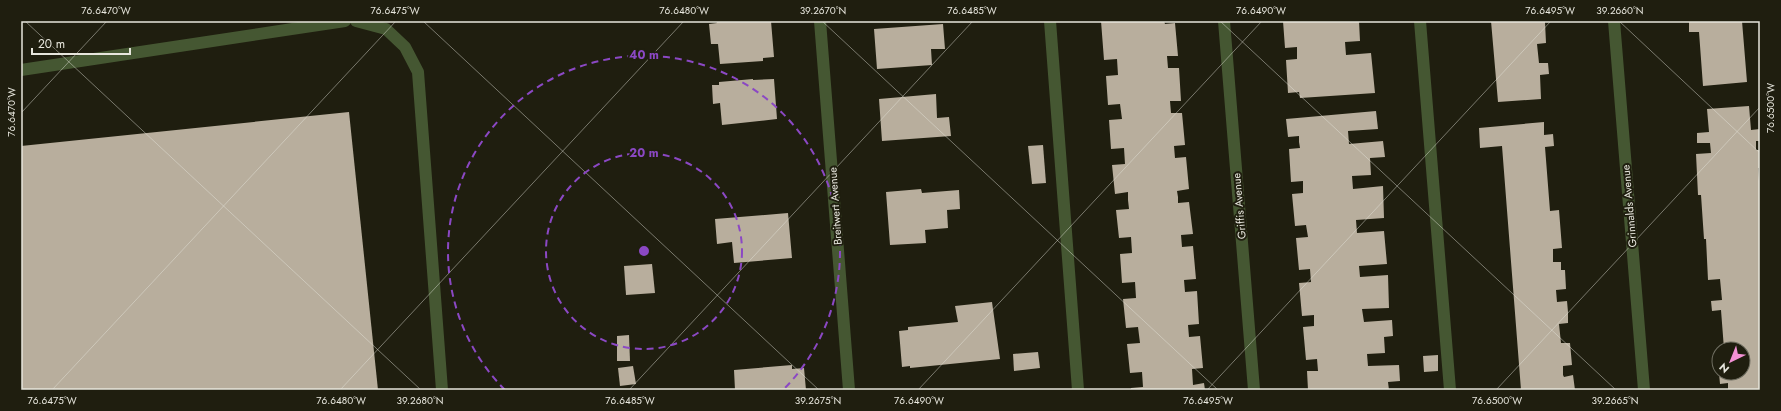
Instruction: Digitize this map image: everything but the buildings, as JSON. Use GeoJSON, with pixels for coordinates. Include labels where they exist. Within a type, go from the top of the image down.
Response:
{"type":"FeatureCollection","features":[{"type":"Feature","properties":{"kind":"street"},"geometry":{"type":"LineString","coordinates":[[21,70],[345,21]]}},
{"type":"Feature","properties":{"kind":"street"},"geometry":{"type":"LineString","coordinates":[[356,21],[386,29],[405,47],[418,72],[442,390]]}},
{"type":"Feature","properties":{"kind":"street","name":"Breitwert Avenue"},"geometry":{"type":"LineString","coordinates":[[820,21],[849,390]]}},
{"type":"Feature","properties":{"kind":"street"},"geometry":{"type":"LineString","coordinates":[[1050,21],[1078,390]]}},
{"type":"Feature","properties":{"kind":"street","name":"Griffis Avenue"},"geometry":{"type":"LineString","coordinates":[[1224,21],[1254,390]]}},
{"type":"Feature","properties":{"kind":"street"},"geometry":{"type":"LineString","coordinates":[[1420,21],[1450,390]]}},
{"type":"Feature","properties":{"kind":"street","name":"Grinnalds Avenue"},"geometry":{"type":"LineString","coordinates":[[1614,21],[1644,390]]}}]}
